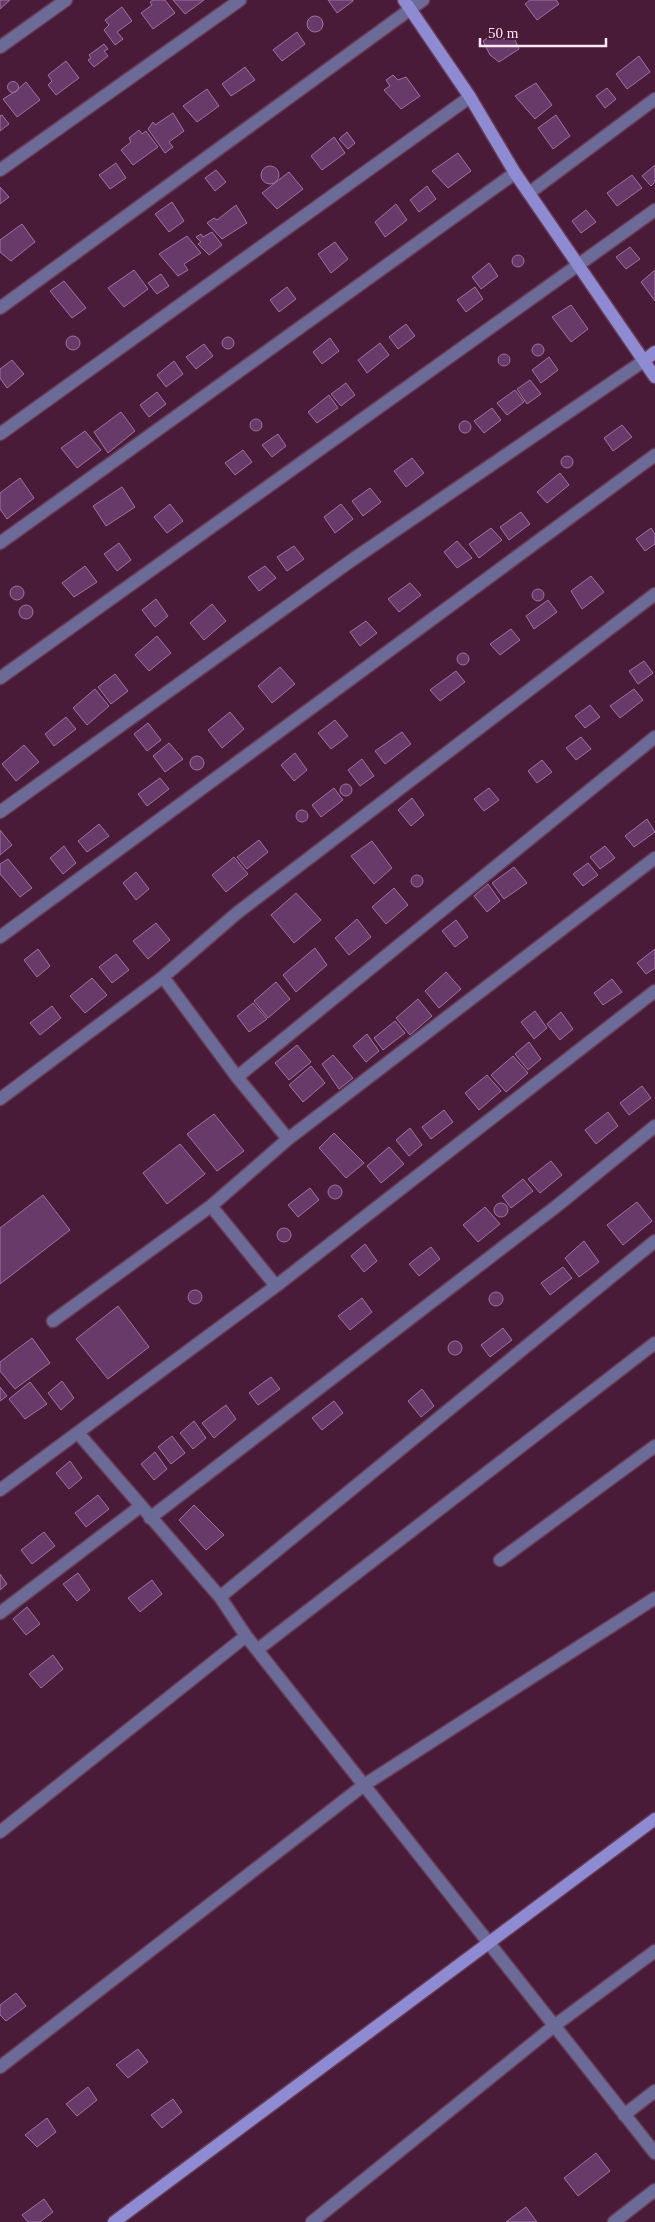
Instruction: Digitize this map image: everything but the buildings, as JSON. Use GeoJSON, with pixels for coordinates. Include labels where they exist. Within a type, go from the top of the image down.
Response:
{"type":"FeatureCollection","features":[{"type":"Feature","properties":{"kind":"street"},"geometry":{"type":"LineString","coordinates":[[0,47],[66,0]]}},
{"type":"Feature","properties":{"kind":"street"},"geometry":{"type":"LineString","coordinates":[[0,170],[240,0]]}},
{"type":"Feature","properties":{"kind":"street"},"geometry":{"type":"LineString","coordinates":[[0,308],[407,4],[423,0]]}},
{"type":"Feature","properties":{"kind":"street"},"geometry":{"type":"LineString","coordinates":[[407,4],[470,97],[528,193],[579,266],[650,356],[655,377]]}},
{"type":"Feature","properties":{"kind":"street"},"geometry":{"type":"LineString","coordinates":[[0,434],[470,97]]}},
{"type":"Feature","properties":{"kind":"street"},"geometry":{"type":"LineString","coordinates":[[528,193],[655,98]]}},
{"type":"Feature","properties":{"kind":"street"},"geometry":{"type":"LineString","coordinates":[[0,544],[515,173]]}},
{"type":"Feature","properties":{"kind":"street"},"geometry":{"type":"LineString","coordinates":[[0,678],[655,210]]}},
{"type":"Feature","properties":{"kind":"street"},"geometry":{"type":"LineString","coordinates":[[0,812],[352,560],[650,356]]}},
{"type":"Feature","properties":{"kind":"street"},"geometry":{"type":"LineString","coordinates":[[0,937],[655,456]]}},
{"type":"Feature","properties":{"kind":"street"},"geometry":{"type":"LineString","coordinates":[[0,1099],[163,977],[237,913],[655,594]]}},
{"type":"Feature","properties":{"kind":"street"},"geometry":{"type":"LineString","coordinates":[[237,1077],[655,737]]}},
{"type":"Feature","properties":{"kind":"street"},"geometry":{"type":"LineString","coordinates":[[53,1321],[211,1206],[288,1139],[655,858]]}},
{"type":"Feature","properties":{"kind":"street"},"geometry":{"type":"LineString","coordinates":[[163,977],[237,1077],[288,1139]]}},
{"type":"Feature","properties":{"kind":"street"},"geometry":{"type":"LineString","coordinates":[[0,1490],[276,1286],[655,991]]}},
{"type":"Feature","properties":{"kind":"street"},"geometry":{"type":"LineString","coordinates":[[150,1518],[558,1205],[655,1126]]}},
{"type":"Feature","properties":{"kind":"street"},"geometry":{"type":"LineString","coordinates":[[211,1206],[276,1286]]}},
{"type":"Feature","properties":{"kind":"street"},"geometry":{"type":"LineString","coordinates":[[220,1597],[655,1241]]}},
{"type":"Feature","properties":{"kind":"street"},"geometry":{"type":"LineString","coordinates":[[257,1650],[655,1342]]}},
{"type":"Feature","properties":{"kind":"street"},"geometry":{"type":"LineString","coordinates":[[78,1433],[220,1597],[246,1636],[655,2153]]}},
{"type":"Feature","properties":{"kind":"street"},"geometry":{"type":"LineString","coordinates":[[500,1560],[655,1446]]}},
{"type":"Feature","properties":{"kind":"street"},"geometry":{"type":"LineString","coordinates":[[0,1613],[141,1506]]}},
{"type":"Feature","properties":{"kind":"street"},"geometry":{"type":"LineString","coordinates":[[0,2067],[364,1785],[655,1598]]}},
{"type":"Feature","properties":{"kind":"street"},"geometry":{"type":"LineString","coordinates":[[0,1832],[246,1636]]}},
{"type":"Feature","properties":{"kind":"street"},"geometry":{"type":"LineString","coordinates":[[114,2222],[655,1819]]}},
{"type":"Feature","properties":{"kind":"street"},"geometry":{"type":"LineString","coordinates":[[312,2222],[554,2026],[655,1951]]}},
{"type":"Feature","properties":{"kind":"street"},"geometry":{"type":"LineString","coordinates":[[624,2115],[655,2091]]}},
{"type":"Feature","properties":{"kind":"street"},"geometry":{"type":"LineString","coordinates":[[614,2222],[655,2190]]}}]}
